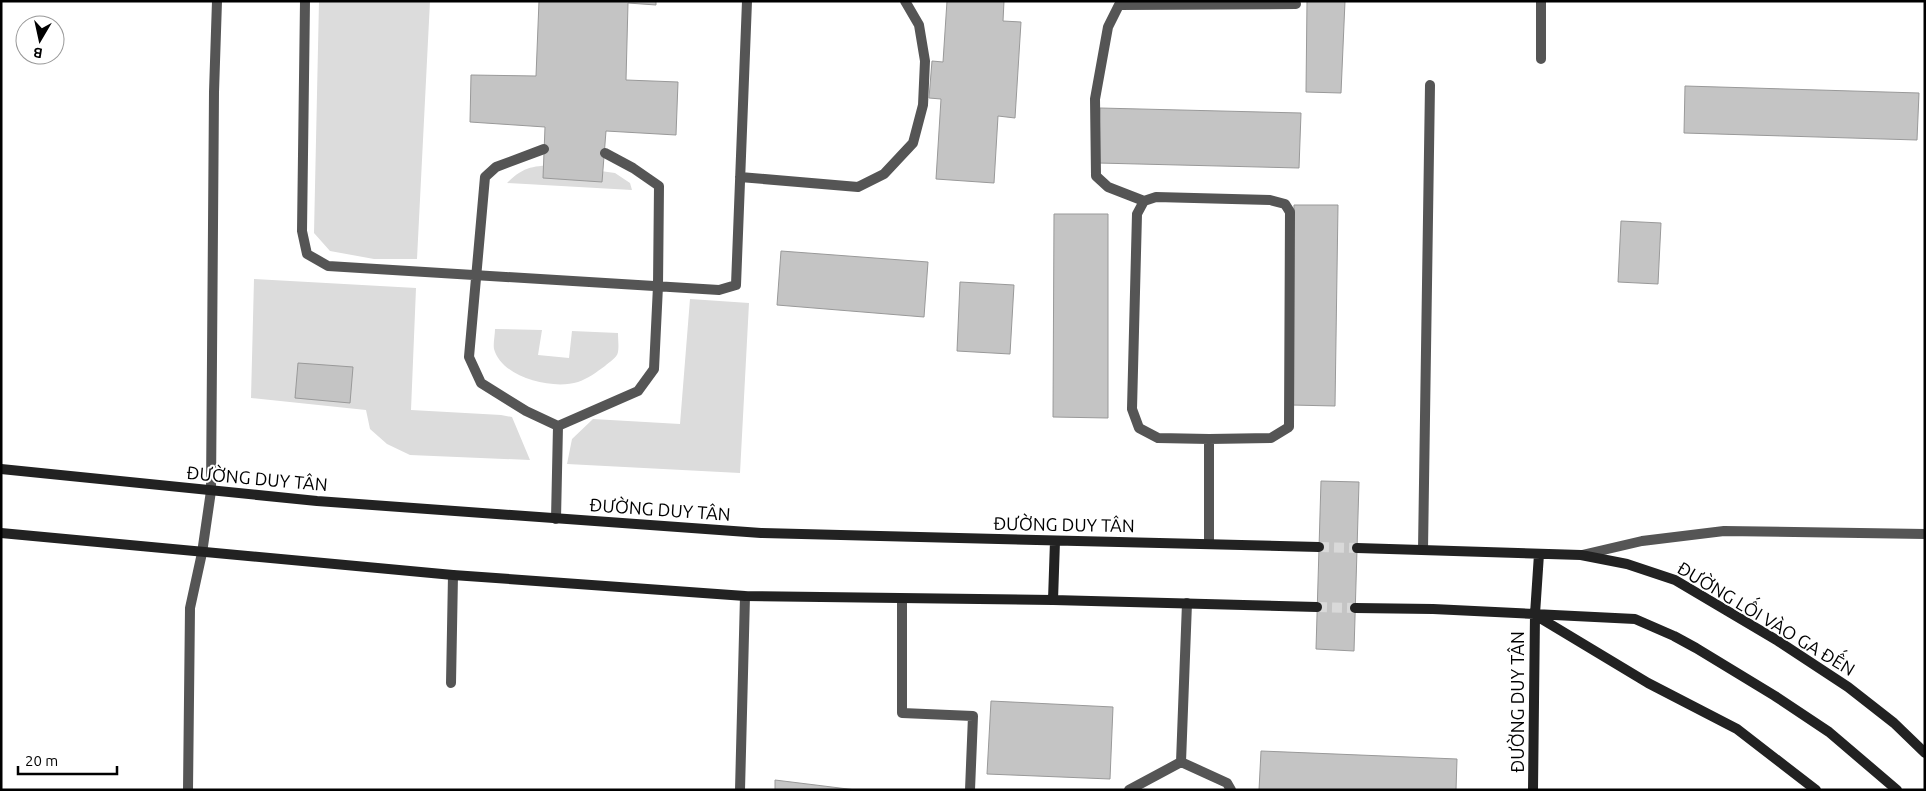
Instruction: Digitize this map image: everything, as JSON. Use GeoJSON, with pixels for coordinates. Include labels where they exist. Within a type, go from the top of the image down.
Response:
{"type":"FeatureCollection","features":[{"type":"Feature","properties":{"kind":"street","name":"ĐƯỜNG DUY TÂN"},"geometry":{"type":"LineString","coordinates":[[1,469],[317,502],[761,533],[1319,547]]}},
{"type":"Feature","properties":{"kind":"street"},"geometry":{"type":"LineString","coordinates":[[1,534],[454,575],[745,596],[1187,602],[1317,607]]}},
{"type":"Feature","properties":{"kind":"street"},"geometry":{"type":"LineString","coordinates":[[1053,600],[1055,541]]}},
{"type":"Feature","properties":{"kind":"street"},"geometry":{"type":"LineString","coordinates":[[1357,548],[1539,554]]}},
{"type":"Feature","properties":{"kind":"street","name":"ĐƯỜNG DUY TÂN"},"geometry":{"type":"LineString","coordinates":[[1534,790],[1535,614],[1539,554]]}},
{"type":"Feature","properties":{"kind":"street","name":"ĐƯỜNG LỐI VÀO GA ĐẾN"},"geometry":{"type":"LineString","coordinates":[[1539,554],[1581,555],[1627,564],[1675,580],[1778,641],[1848,687],[1894,723],[1925,753]]}},
{"type":"Feature","properties":{"kind":"street","name":"ĐƯỜNG DUY TÂN"},"geometry":{"type":"LineString","coordinates":[[1355,608],[1433,609],[1535,614]]}},
{"type":"Feature","properties":{"kind":"street"},"geometry":{"type":"LineString","coordinates":[[1535,614],[1635,620],[1674,636],[1775,696],[1829,732],[1862,758],[1897,790]]}},
{"type":"Feature","properties":{"kind":"street"},"geometry":{"type":"LineString","coordinates":[[1535,614],[1648,683],[1737,729],[1816,790]]}},
{"type":"Feature","properties":{"kind":"lane"},"geometry":{"type":"LineString","coordinates":[[188,790],[190,608],[202,553],[211,491],[214,102],[217,1]]}},
{"type":"Feature","properties":{"kind":"lane"},"geometry":{"type":"LineString","coordinates":[[305,1],[302,231],[307,254],[328,266],[719,290],[736,285],[748,1]]}},
{"type":"Feature","properties":{"kind":"lane"},"geometry":{"type":"LineString","coordinates":[[740,178],[858,187],[884,174],[890,168],[913,143],[923,105],[925,62],[919,25],[905,1]]}},
{"type":"Feature","properties":{"kind":"lane"},"geometry":{"type":"LineString","coordinates":[[1541,1],[1541,59]]}},
{"type":"Feature","properties":{"kind":"lane"},"geometry":{"type":"LineString","coordinates":[[1144,201],[1137,214],[1132,409],[1139,428],[1158,438],[1272,438],[1289,427],[1290,212],[1284,204],[1270,200],[1156,197],[1144,201],[1108,187],[1096,176],[1095,99],[1108,27],[1119,5],[1296,4]]}},
{"type":"Feature","properties":{"kind":"lane"},"geometry":{"type":"LineString","coordinates":[[1423,550],[1430,85]]}},
{"type":"Feature","properties":{"kind":"lane"},"geometry":{"type":"LineString","coordinates":[[544,148],[496,167],[485,177],[478,275],[469,357],[481,383],[526,411],[558,426],[638,391],[654,370],[658,286],[659,186],[633,168],[605,153]]}},
{"type":"Feature","properties":{"kind":"lane"},"geometry":{"type":"LineString","coordinates":[[556,519],[558,426]]}},
{"type":"Feature","properties":{"kind":"lane"},"geometry":{"type":"LineString","coordinates":[[1209,439],[1210,544]]}},
{"type":"Feature","properties":{"kind":"lane"},"geometry":{"type":"LineString","coordinates":[[1581,555],[1642,541],[1724,531],[1925,534]]}},
{"type":"Feature","properties":{"kind":"lane"},"geometry":{"type":"LineString","coordinates":[[451,683],[454,575]]}},
{"type":"Feature","properties":{"kind":"lane"},"geometry":{"type":"LineString","coordinates":[[740,790],[745,596]]}},
{"type":"Feature","properties":{"kind":"lane"},"geometry":{"type":"LineString","coordinates":[[902,599],[902,713],[973,716],[970,790]]}},
{"type":"Feature","properties":{"kind":"lane"},"geometry":{"type":"LineString","coordinates":[[1181,762],[1187,602]]}},
{"type":"Feature","properties":{"kind":"lane"},"geometry":{"type":"LineString","coordinates":[[1129,790],[1181,762]]}},
{"type":"Feature","properties":{"kind":"lane"},"geometry":{"type":"LineString","coordinates":[[1181,762],[1227,783],[1231,790]]}},
{"type":"Feature","properties":{"kind":"shaded area"},"geometry":{"type":"Polygon","coordinates":[[[319,1],[430,1],[417,259],[374,259],[330,251],[314,233],[319,1]]]}},
{"type":"Feature","properties":{"kind":"shaded area"},"geometry":{"type":"Polygon","coordinates":[[[557,165],[615,173],[630,183],[632,190],[507,183],[524,170],[557,165]]]}},
{"type":"Feature","properties":{"kind":"shaded area"},"geometry":{"type":"Polygon","coordinates":[[[254,279],[416,288],[411,410],[512,417],[530,460],[410,455],[387,444],[370,429],[366,410],[251,398],[254,279]]]}},
{"type":"Feature","properties":{"kind":"shaded area"},"geometry":{"type":"Polygon","coordinates":[[[690,299],[749,303],[740,473],[567,464],[572,439],[593,419],[680,424],[690,299]]]}},
{"type":"Feature","properties":{"kind":"shaded area"},"geometry":{"type":"Polygon","coordinates":[[[495,329],[542,330],[538,355],[569,358],[572,331],[618,333],[618,352],[615,358],[605,366],[581,381],[568,384],[543,383],[507,368],[499,359],[494,349],[495,329]]]}},
{"type":"Feature","properties":{"kind":"building"},"geometry":{"type":"Polygon","coordinates":[[[539,1],[656,1],[656,5],[628,3],[626,80],[678,82],[676,135],[606,131],[602,182],[543,178],[545,127],[470,122],[471,75],[536,76],[539,1]]]}},
{"type":"Feature","properties":{"kind":"building"},"geometry":{"type":"Polygon","coordinates":[[[947,1],[1004,1],[1003,21],[1021,22],[1015,118],[998,116],[994,183],[936,179],[941,99],[929,98],[932,61],[943,62],[947,1]]]}},
{"type":"Feature","properties":{"kind":"building"},"geometry":{"type":"Polygon","coordinates":[[[1307,1],[1345,1],[1341,93],[1306,92],[1307,1]]]}},
{"type":"Feature","properties":{"kind":"building"},"geometry":{"type":"Polygon","coordinates":[[[1685,86],[1919,93],[1917,140],[1684,133],[1685,86]]]}},
{"type":"Feature","properties":{"kind":"building"},"geometry":{"type":"Polygon","coordinates":[[[1100,108],[1301,113],[1299,168],[1098,163],[1100,108]]]}},
{"type":"Feature","properties":{"kind":"building"},"geometry":{"type":"Polygon","coordinates":[[[1294,205],[1338,205],[1335,406],[1291,405],[1294,205]]]}},
{"type":"Feature","properties":{"kind":"building"},"geometry":{"type":"Polygon","coordinates":[[[1054,214],[1108,214],[1108,418],[1053,417],[1054,214]]]}},
{"type":"Feature","properties":{"kind":"building"},"geometry":{"type":"Polygon","coordinates":[[[1621,221],[1661,223],[1658,284],[1618,282],[1621,221]]]}},
{"type":"Feature","properties":{"kind":"building"},"geometry":{"type":"Polygon","coordinates":[[[781,251],[928,262],[924,317],[777,305],[781,251]]]}},
{"type":"Feature","properties":{"kind":"building"},"geometry":{"type":"Polygon","coordinates":[[[960,282],[1014,285],[1010,354],[957,351],[960,282]]]}},
{"type":"Feature","properties":{"kind":"building"},"geometry":{"type":"Polygon","coordinates":[[[298,363],[353,367],[350,403],[295,398],[298,363]]]}},
{"type":"Feature","properties":{"kind":"building"},"geometry":{"type":"Polygon","coordinates":[[[1321,481],[1359,482],[1354,651],[1316,649],[1321,481]]]}},
{"type":"Feature","properties":{"kind":"building"},"geometry":{"type":"Polygon","coordinates":[[[991,701],[1113,707],[1110,779],[987,774],[991,701]]]}},
{"type":"Feature","properties":{"kind":"building"},"geometry":{"type":"Polygon","coordinates":[[[1261,751],[1457,759],[1456,790],[1259,790],[1261,751]]]}},
{"type":"Feature","properties":{"kind":"building"},"geometry":{"type":"Polygon","coordinates":[[[775,780],[856,790],[775,790],[775,780]]]}},
{"type":"Feature","properties":{"kind":"tunnel"},"geometry":{"type":"LineString","coordinates":[[1319,547],[1357,548]]}},
{"type":"Feature","properties":{"kind":"tunnel"},"geometry":{"type":"LineString","coordinates":[[1317,607],[1355,608]]}}]}
